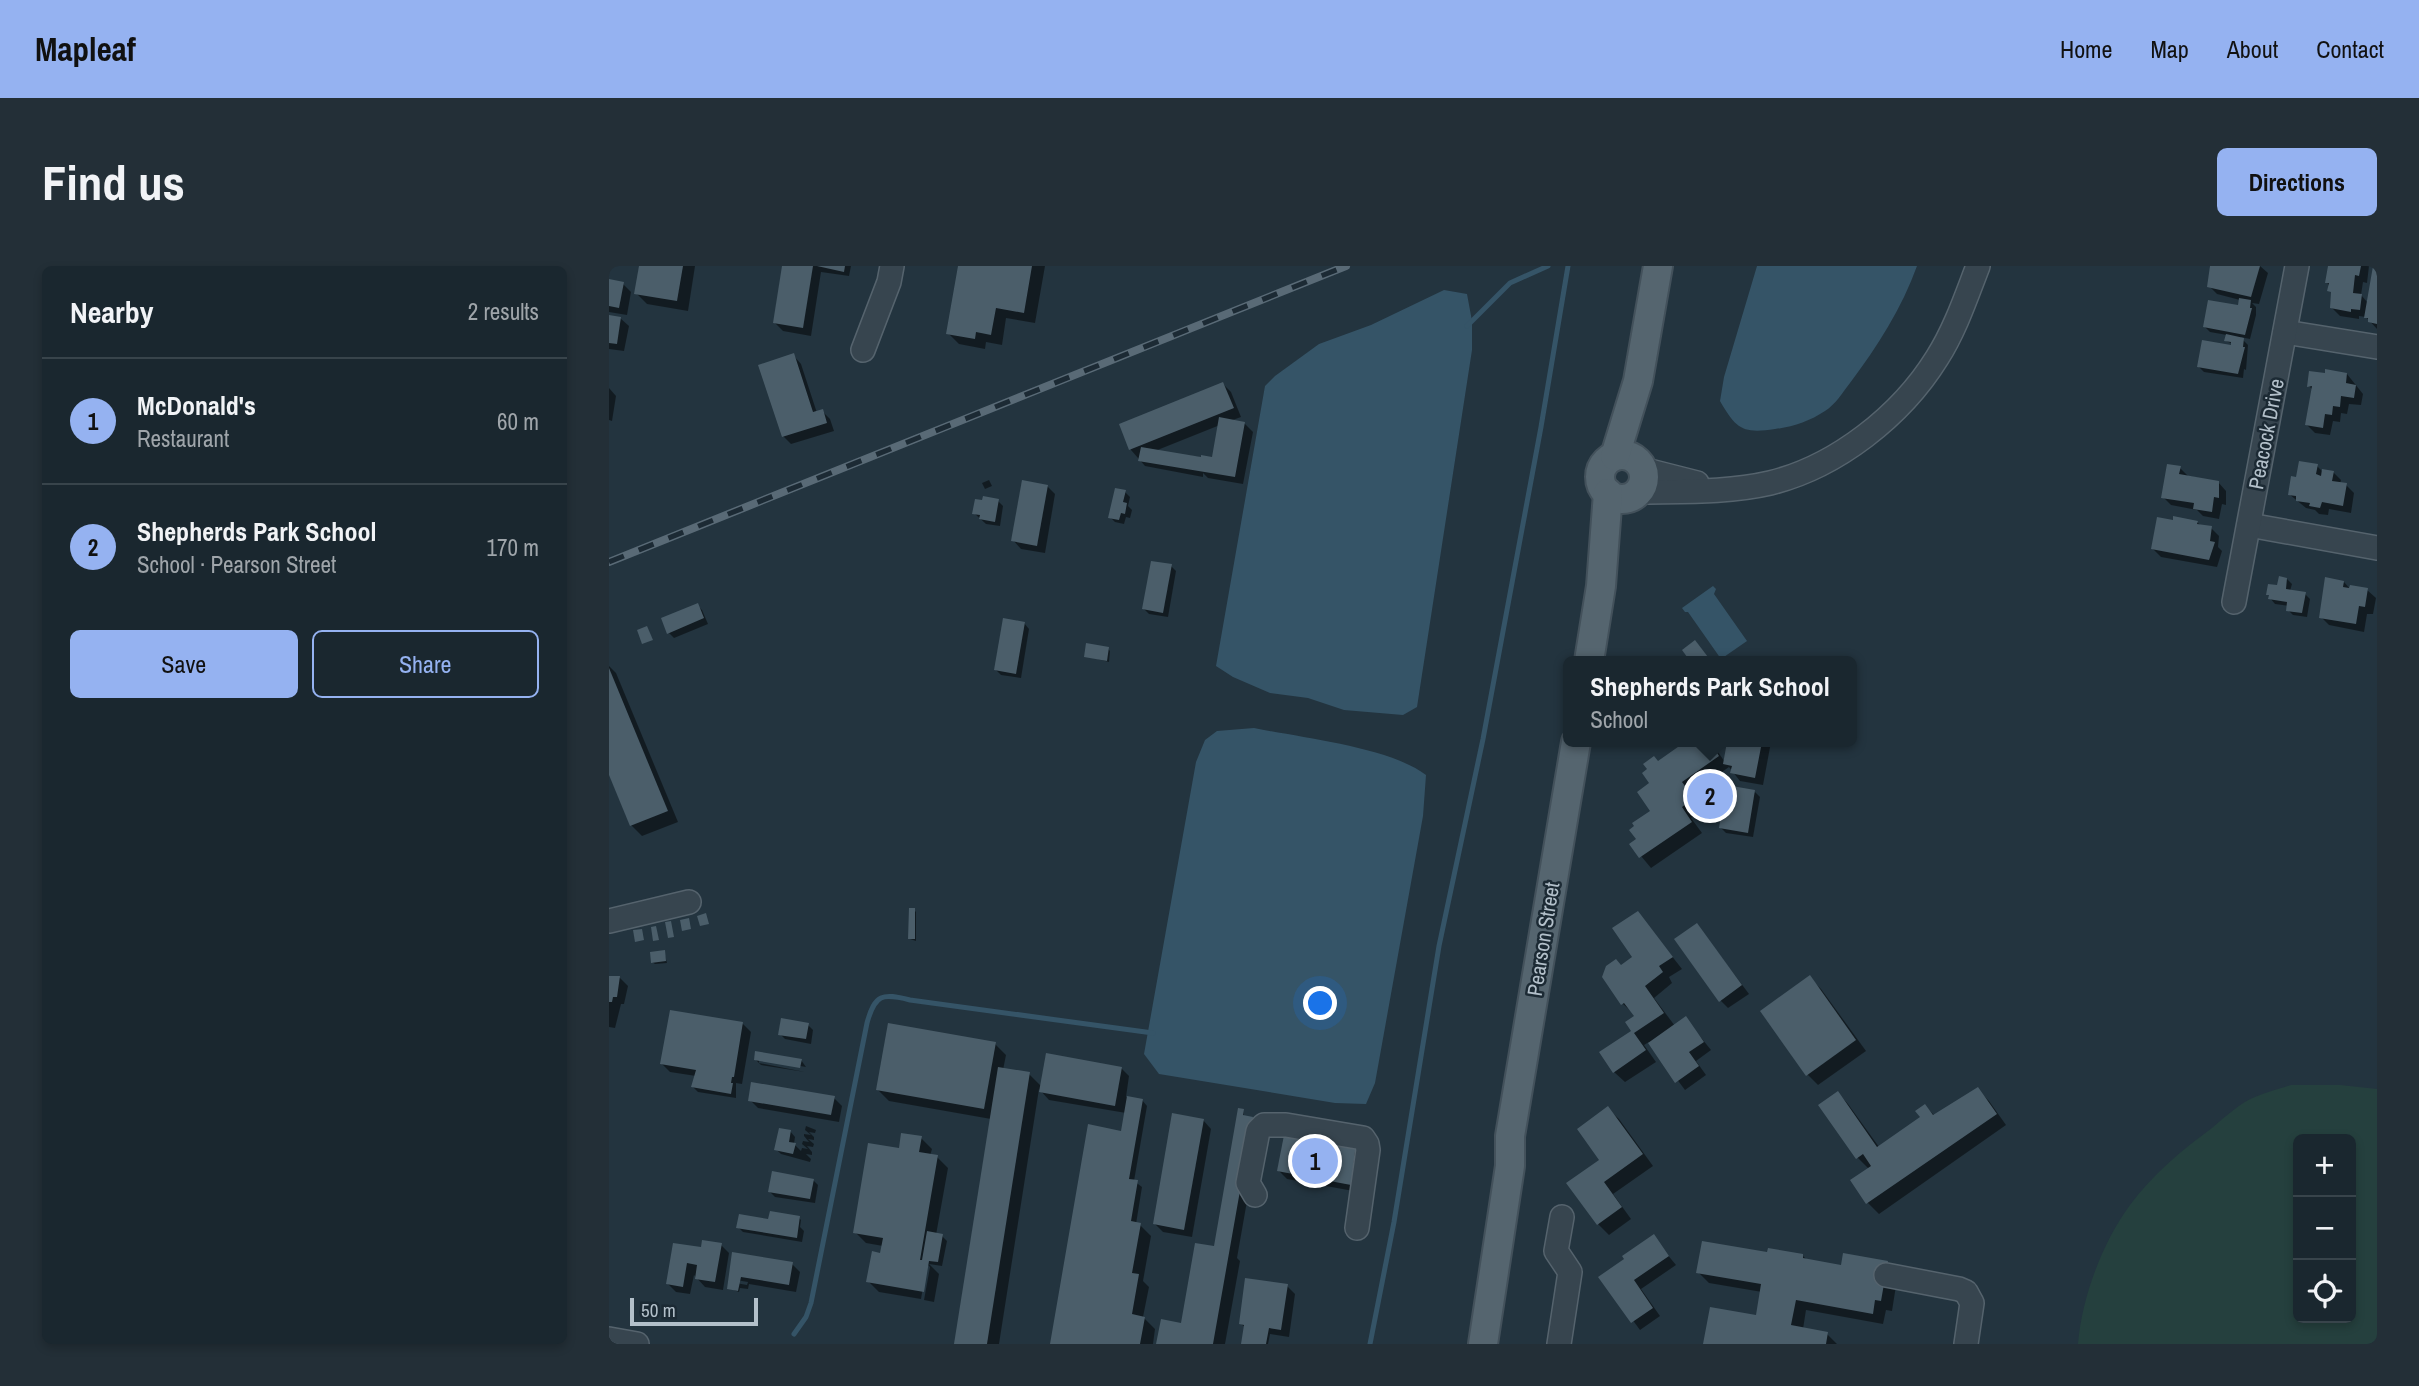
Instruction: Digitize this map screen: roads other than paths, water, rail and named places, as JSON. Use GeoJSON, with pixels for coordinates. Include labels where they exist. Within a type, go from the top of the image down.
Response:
{"type":"FeatureCollection","features":[{"type":"Feature","properties":{"kind":"main road"},"geometry":{"type":"LineString","coordinates":[[1590,656],[1601,586],[1628,478],[1637,381],[1658,266]]}},
{"type":"Feature","properties":{"kind":"main road","name":"Pearson Street"},"geometry":{"type":"LineString","coordinates":[[1483,1344],[1510,1166],[1510,1136],[1575,747]]}},
{"type":"Feature","properties":{"kind":"main road","name":"Pearson Street"},"geometry":{"type":"LineString","coordinates":[[1468,1344],[1499,1165],[1510,1136]]}},
{"type":"Feature","properties":{"kind":"street"},"geometry":{"type":"LineString","coordinates":[[863,350],[893,266]]}},
{"type":"Feature","properties":{"kind":"street"},"geometry":{"type":"LineString","coordinates":[[1628,478],[1721,489],[1770,483],[1820,464],[1866,435],[1914,390],[1937,358],[1954,325],[1977,266]]}},
{"type":"Feature","properties":{"kind":"street","name":"Peacock Drive"},"geometry":{"type":"LineString","coordinates":[[2234,603],[2297,266]]}},
{"type":"Feature","properties":{"kind":"street"},"geometry":{"type":"LineString","coordinates":[[2285,331],[2377,347]]}},
{"type":"Feature","properties":{"kind":"street"},"geometry":{"type":"LineString","coordinates":[[2249,525],[2377,548]]}},
{"type":"Feature","properties":{"kind":"street"},"geometry":{"type":"LineString","coordinates":[[609,921],[689,902]]}},
{"type":"Feature","properties":{"kind":"street"},"geometry":{"type":"LineString","coordinates":[[1258,1196],[1248,1183],[1258,1131],[1264,1125],[1284,1125],[1363,1138],[1368,1150],[1357,1228]]}},
{"type":"Feature","properties":{"kind":"street"},"geometry":{"type":"LineString","coordinates":[[1559,1344],[1570,1272],[1556,1251],[1563,1217]]}},
{"type":"Feature","properties":{"kind":"street"},"geometry":{"type":"LineString","coordinates":[[1886,1275],[1966,1292],[1972,1303],[1966,1344]]}},
{"type":"Feature","properties":{"kind":"street"},"geometry":{"type":"LineString","coordinates":[[609,1339],[637,1344]]}},
{"type":"Feature","properties":{"kind":"water"},"geometry":{"type":"Polygon","coordinates":[[[1757,266],[1917,266],[1888,327],[1832,405],[1819,415],[1801,423],[1755,431],[1736,423],[1720,401],[1724,377],[1757,266]]]}},
{"type":"Feature","properties":{"kind":"water"},"geometry":{"type":"Polygon","coordinates":[[[1444,290],[1467,294],[1472,321],[1472,350],[1417,707],[1403,715],[1344,710],[1308,698],[1270,693],[1233,677],[1216,666],[1265,386],[1319,344],[1371,325],[1444,290]]]}},
{"type":"Feature","properties":{"kind":"water"},"geometry":{"type":"Polygon","coordinates":[[[1713,586],[1716,589],[1714,594],[1747,641],[1725,656],[1719,656],[1688,612],[1682,608],[1713,586]]]}},
{"type":"Feature","properties":{"kind":"water"},"geometry":{"type":"Polygon","coordinates":[[[1254,728],[1368,750],[1410,765],[1426,775],[1423,816],[1375,1083],[1366,1104],[1335,1103],[1159,1074],[1144,1054],[1196,762],[1205,740],[1217,731],[1254,728]]]}},
{"type":"Feature","properties":{"kind":"waterway"},"geometry":{"type":"LineString","coordinates":[[1467,326],[1510,283],[1548,266]]}},
{"type":"Feature","properties":{"kind":"waterway"},"geometry":{"type":"LineString","coordinates":[[1370,1344],[1394,1222],[1439,946],[1483,739],[1568,266]]}},
{"type":"Feature","properties":{"kind":"waterway"},"geometry":{"type":"LineString","coordinates":[[794,1334],[806,1317],[811,1303],[867,1023],[877,1001],[893,997],[1153,1033]]}},
{"type":"Feature","properties":{"kind":"railway"},"geometry":{"type":"LineString","coordinates":[[609,562],[1346,266]]}},
{"type":"Feature","properties":{"kind":"place","name":"Shepherds Park School"},"geometry":{"type":"Point","coordinates":[1710,796]}},
{"type":"Feature","properties":{"kind":"place","name":"McDonald's"},"geometry":{"type":"Point","coordinates":[1315,1161]}}]}
